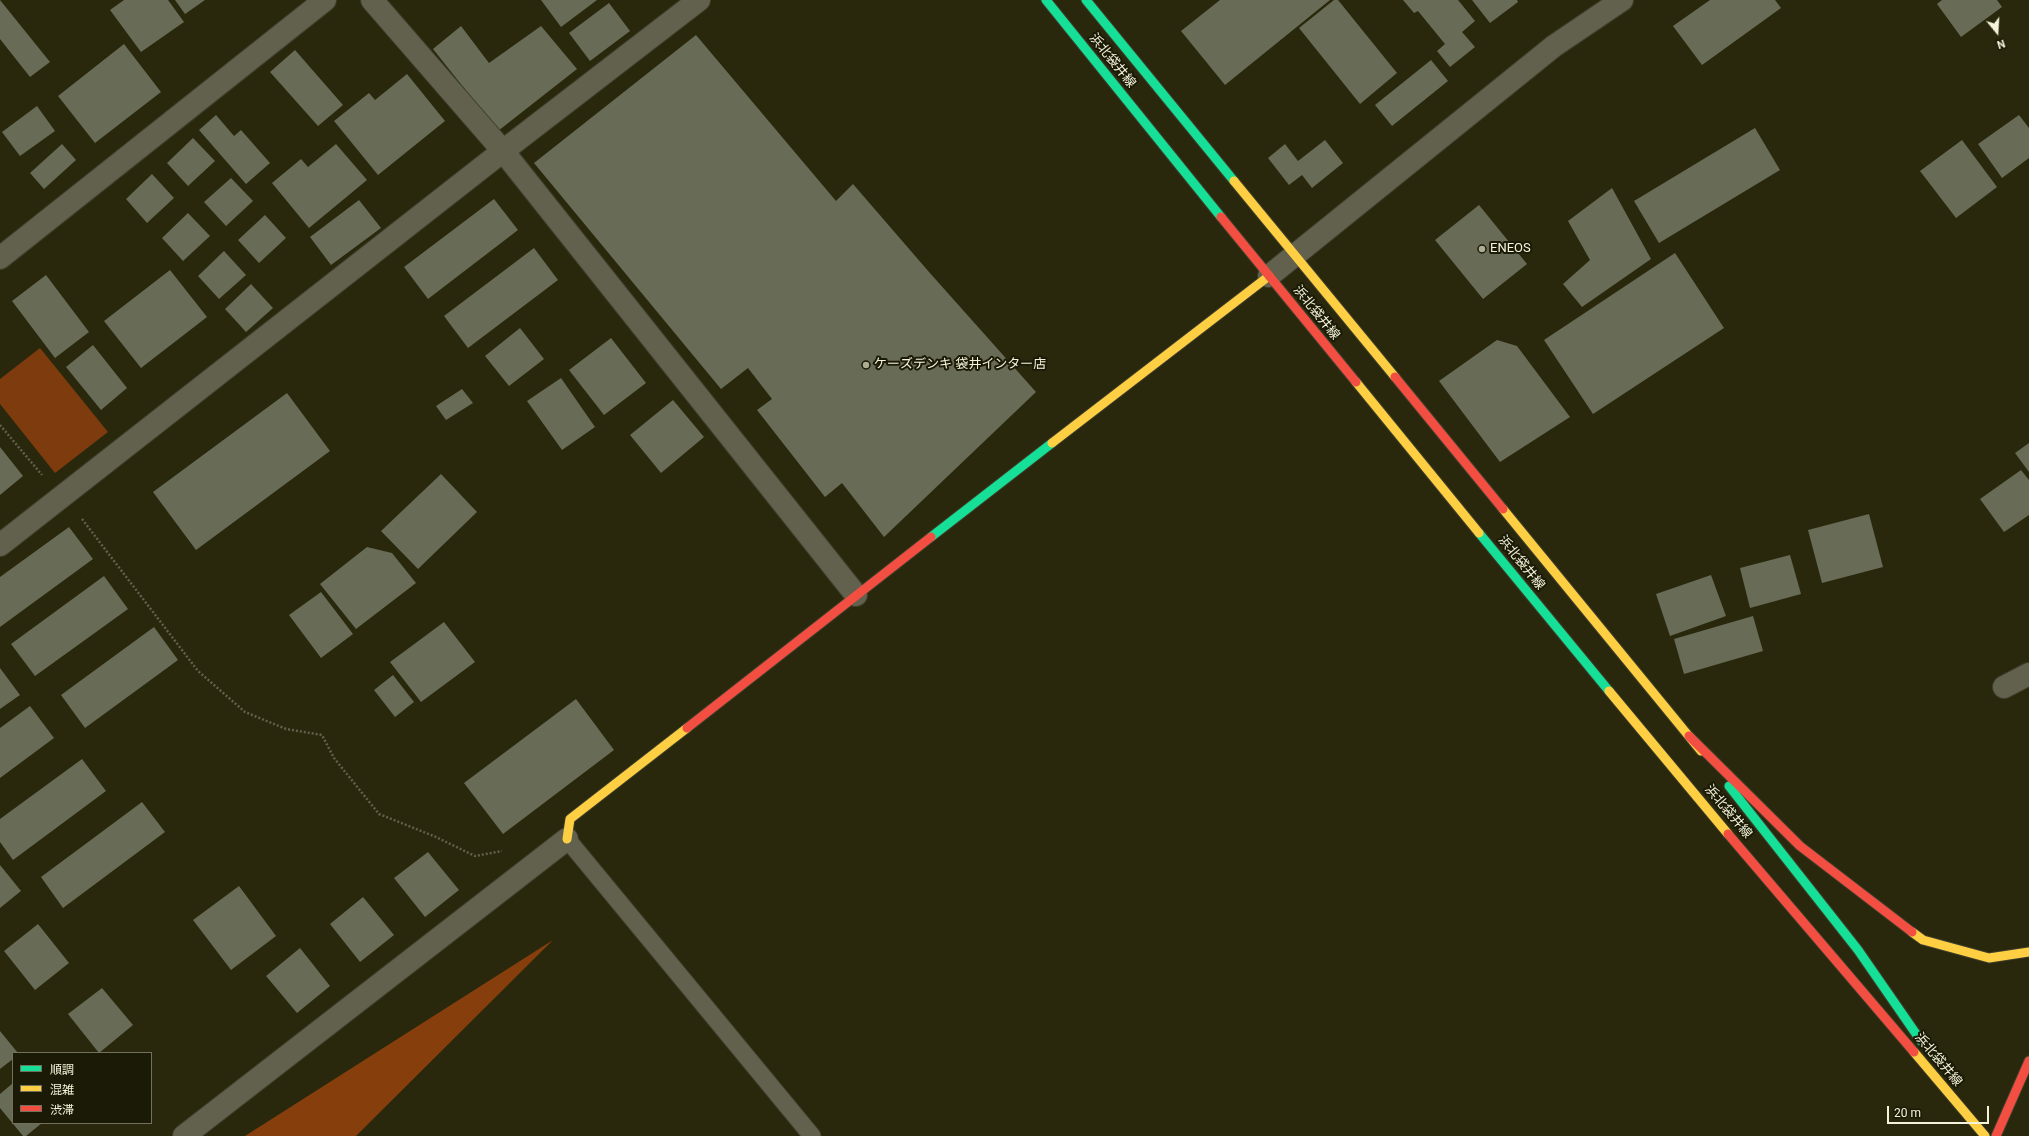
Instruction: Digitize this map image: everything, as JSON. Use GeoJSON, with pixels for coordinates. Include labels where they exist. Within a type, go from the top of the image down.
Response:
{"type":"FeatureCollection","features":[{"type":"Feature","properties":{"kind":"main road","name":"浜北袋井線"},"geometry":{"type":"LineString","coordinates":[[1046,0],[1269,276],[1654,746],[1986,1136]]}},
{"type":"Feature","properties":{"kind":"main road","name":"浜北袋井線"},"geometry":{"type":"LineString","coordinates":[[1086,0],[1689,736],[1858,950],[1924,1046]]}},
{"type":"Feature","properties":{"kind":"main road"},"geometry":{"type":"LineString","coordinates":[[567,839],[570,820],[856,595],[1269,276]]}},
{"type":"Feature","properties":{"kind":"main road"},"geometry":{"type":"LineString","coordinates":[[1689,736],[1800,846],[1923,940],[1989,958],[2029,952]]}},
{"type":"Feature","properties":{"kind":"main road"},"geometry":{"type":"LineString","coordinates":[[1996,1136],[2029,1061]]}},
{"type":"Feature","properties":{"kind":"main road","name":"浜北袋井線"},"geometry":{"type":"LineString","coordinates":[[1938,1065],[1986,1136]]}},
{"type":"Feature","properties":{"kind":"street"},"geometry":{"type":"LineString","coordinates":[[0,258],[325,0]]}},
{"type":"Feature","properties":{"kind":"street"},"geometry":{"type":"LineString","coordinates":[[372,0],[503,151],[856,595]]}},
{"type":"Feature","properties":{"kind":"street"},"geometry":{"type":"LineString","coordinates":[[0,545],[503,151],[699,0]]}},
{"type":"Feature","properties":{"kind":"street"},"geometry":{"type":"LineString","coordinates":[[1269,276],[1554,46],[1622,0]]}},
{"type":"Feature","properties":{"kind":"street"},"geometry":{"type":"LineString","coordinates":[[2004,687],[2029,674]]}},
{"type":"Feature","properties":{"kind":"street"},"geometry":{"type":"LineString","coordinates":[[184,1136],[567,839]]}},
{"type":"Feature","properties":{"kind":"lane"},"geometry":{"type":"LineString","coordinates":[[567,839],[812,1136]]}},
{"type":"Feature","properties":{"kind":"path"},"geometry":{"type":"LineString","coordinates":[[0,425],[35,469],[64,496],[198,671],[245,712],[286,729],[322,735],[334,758],[379,814],[436,837],[475,856],[506,850]]}},
{"type":"Feature","properties":{"kind":"shaded area"},"geometry":{"type":"Polygon","coordinates":[[[40,348],[108,432],[55,473],[0,404],[0,379],[40,348]]]}},
{"type":"Feature","properties":{"kind":"shaded area"},"geometry":{"type":"Polygon","coordinates":[[[553,940],[356,1136],[245,1136],[553,940]]]}},
{"type":"Feature","properties":{"kind":"building"},"geometry":{"type":"Polygon","coordinates":[[[0,0],[50,62],[30,77],[0,39],[0,0]]]}},
{"type":"Feature","properties":{"kind":"building"},"geometry":{"type":"Polygon","coordinates":[[[124,0],[168,0],[184,22],[141,52],[110,10],[124,0]]]}},
{"type":"Feature","properties":{"kind":"building"},"geometry":{"type":"Polygon","coordinates":[[[175,0],[205,0],[185,14],[175,0]]]}},
{"type":"Feature","properties":{"kind":"building"},"geometry":{"type":"Polygon","coordinates":[[[541,0],[597,0],[561,27],[541,0]]]}},
{"type":"Feature","properties":{"kind":"building"},"geometry":{"type":"Polygon","coordinates":[[[1220,0],[1330,0],[1225,85],[1181,31],[1220,0]]]}},
{"type":"Feature","properties":{"kind":"building"},"geometry":{"type":"Polygon","coordinates":[[[1334,0],[1338,0],[1397,73],[1360,104],[1299,28],[1334,0]]]}},
{"type":"Feature","properties":{"kind":"building"},"geometry":{"type":"Polygon","coordinates":[[[1403,0],[1458,0],[1475,21],[1462,32],[1475,47],[1450,67],[1437,51],[1445,44],[1418,11],[1414,13],[1403,0]]]}},
{"type":"Feature","properties":{"kind":"building"},"geometry":{"type":"Polygon","coordinates":[[[1472,0],[1517,0],[1518,2],[1490,23],[1472,0]]]}},
{"type":"Feature","properties":{"kind":"building"},"geometry":{"type":"Polygon","coordinates":[[[1710,0],[1775,0],[1781,8],[1702,65],[1673,26],[1710,0]]]}},
{"type":"Feature","properties":{"kind":"building"},"geometry":{"type":"Polygon","coordinates":[[[1942,0],[1997,0],[2002,7],[1961,37],[1937,4],[1942,0]]]}},
{"type":"Feature","properties":{"kind":"building"},"geometry":{"type":"Polygon","coordinates":[[[609,3],[630,31],[590,61],[569,33],[609,3]]]}},
{"type":"Feature","properties":{"kind":"building"},"geometry":{"type":"Polygon","coordinates":[[[461,26],[489,63],[541,26],[577,69],[498,131],[433,49],[461,26]]]}},
{"type":"Feature","properties":{"kind":"building"},"geometry":{"type":"Polygon","coordinates":[[[696,35],[836,201],[853,184],[1036,392],[884,537],[842,483],[825,497],[757,410],[772,399],[748,368],[721,389],[534,163],[696,35]]]}},
{"type":"Feature","properties":{"kind":"building"},"geometry":{"type":"Polygon","coordinates":[[[124,44],[161,92],[95,143],[58,96],[124,44]]]}},
{"type":"Feature","properties":{"kind":"building"},"geometry":{"type":"Polygon","coordinates":[[[295,50],[343,105],[318,126],[270,72],[295,50]]]}},
{"type":"Feature","properties":{"kind":"building"},"geometry":{"type":"Polygon","coordinates":[[[1431,60],[1448,81],[1392,126],[1375,105],[1431,60]]]}},
{"type":"Feature","properties":{"kind":"building"},"geometry":{"type":"Polygon","coordinates":[[[407,74],[445,121],[378,175],[334,121],[369,93],[375,100],[407,74]]]}},
{"type":"Feature","properties":{"kind":"building"},"geometry":{"type":"Polygon","coordinates":[[[37,106],[55,131],[20,156],[2,132],[37,106]]]}},
{"type":"Feature","properties":{"kind":"building"},"geometry":{"type":"Polygon","coordinates":[[[216,115],[234,136],[241,130],[270,163],[246,184],[199,130],[216,115]]]}},
{"type":"Feature","properties":{"kind":"building"},"geometry":{"type":"Polygon","coordinates":[[[2019,115],[2029,128],[2029,158],[2002,178],[1978,144],[2019,115]]]}},
{"type":"Feature","properties":{"kind":"building"},"geometry":{"type":"Polygon","coordinates":[[[1755,128],[1780,170],[1659,243],[1634,201],[1755,128]]]}},
{"type":"Feature","properties":{"kind":"building"},"geometry":{"type":"Polygon","coordinates":[[[193,138],[215,161],[188,186],[167,163],[193,138]]]}},
{"type":"Feature","properties":{"kind":"building"},"geometry":{"type":"Polygon","coordinates":[[[1325,140],[1343,163],[1312,188],[1302,175],[1289,185],[1268,158],[1285,144],[1298,161],[1325,140]]]}},
{"type":"Feature","properties":{"kind":"building"},"geometry":{"type":"Polygon","coordinates":[[[1962,140],[1997,187],[1956,218],[1920,171],[1962,140]]]}},
{"type":"Feature","properties":{"kind":"building"},"geometry":{"type":"Polygon","coordinates":[[[62,144],[76,160],[44,189],[30,173],[62,144]]]}},
{"type":"Feature","properties":{"kind":"building"},"geometry":{"type":"Polygon","coordinates":[[[336,144],[367,180],[309,228],[272,183],[301,159],[308,167],[336,144]]]}},
{"type":"Feature","properties":{"kind":"building"},"geometry":{"type":"Polygon","coordinates":[[[152,174],[174,198],[147,223],[126,199],[152,174]]]}},
{"type":"Feature","properties":{"kind":"building"},"geometry":{"type":"Polygon","coordinates":[[[231,178],[253,201],[226,226],[204,202],[231,178]]]}},
{"type":"Feature","properties":{"kind":"building"},"geometry":{"type":"Polygon","coordinates":[[[1612,188],[1651,259],[1582,307],[1563,284],[1590,260],[1568,221],[1612,188]]]}},
{"type":"Feature","properties":{"kind":"building"},"geometry":{"type":"Polygon","coordinates":[[[494,199],[518,230],[428,299],[404,267],[494,199]]]}},
{"type":"Feature","properties":{"kind":"building"},"geometry":{"type":"Polygon","coordinates":[[[359,200],[381,228],[331,265],[310,237],[359,200]]]}},
{"type":"Feature","properties":{"kind":"building"},"geometry":{"type":"Polygon","coordinates":[[[1479,205],[1527,264],[1483,299],[1435,240],[1479,205]]]}},
{"type":"Feature","properties":{"kind":"building"},"geometry":{"type":"Polygon","coordinates":[[[188,213],[210,236],[183,261],[162,238],[188,213]]]}},
{"type":"Feature","properties":{"kind":"building"},"geometry":{"type":"Polygon","coordinates":[[[265,215],[286,238],[259,263],[238,240],[265,215]]]}},
{"type":"Feature","properties":{"kind":"building"},"geometry":{"type":"Polygon","coordinates":[[[534,248],[558,280],[468,348],[444,316],[534,248]]]}},
{"type":"Feature","properties":{"kind":"building"},"geometry":{"type":"Polygon","coordinates":[[[224,251],[246,275],[219,299],[198,276],[224,251]]]}},
{"type":"Feature","properties":{"kind":"building"},"geometry":{"type":"Polygon","coordinates":[[[1675,253],[1724,328],[1593,414],[1544,340],[1675,253]]]}},
{"type":"Feature","properties":{"kind":"building"},"geometry":{"type":"Polygon","coordinates":[[[170,270],[207,317],[141,368],[104,321],[170,270]]]}},
{"type":"Feature","properties":{"kind":"building"},"geometry":{"type":"Polygon","coordinates":[[[46,275],[89,332],[55,358],[12,301],[46,275]]]}},
{"type":"Feature","properties":{"kind":"building"},"geometry":{"type":"Polygon","coordinates":[[[251,284],[273,308],[246,332],[225,309],[251,284]]]}},
{"type":"Feature","properties":{"kind":"building"},"geometry":{"type":"Polygon","coordinates":[[[520,328],[544,359],[509,386],[485,356],[520,328]]]}},
{"type":"Feature","properties":{"kind":"building"},"geometry":{"type":"Polygon","coordinates":[[[611,338],[646,383],[604,415],[569,370],[611,338]]]}},
{"type":"Feature","properties":{"kind":"building"},"geometry":{"type":"Polygon","coordinates":[[[1497,340],[1517,346],[1570,417],[1500,462],[1439,381],[1497,340]]]}},
{"type":"Feature","properties":{"kind":"building"},"geometry":{"type":"Polygon","coordinates":[[[93,345],[127,388],[101,410],[66,367],[93,345]]]}},
{"type":"Feature","properties":{"kind":"building"},"geometry":{"type":"Polygon","coordinates":[[[561,378],[595,427],[562,450],[527,401],[561,378]]]}},
{"type":"Feature","properties":{"kind":"building"},"geometry":{"type":"Polygon","coordinates":[[[462,389],[473,403],[446,420],[436,406],[462,389]]]}},
{"type":"Feature","properties":{"kind":"building"},"geometry":{"type":"Polygon","coordinates":[[[287,393],[330,451],[196,550],[153,492],[287,393]]]}},
{"type":"Feature","properties":{"kind":"building"},"geometry":{"type":"Polygon","coordinates":[[[673,400],[704,437],[661,473],[630,435],[673,400]]]}},
{"type":"Feature","properties":{"kind":"building"},"geometry":{"type":"Polygon","coordinates":[[[2029,443],[2029,472],[2015,453],[2029,443]]]}},
{"type":"Feature","properties":{"kind":"building"},"geometry":{"type":"Polygon","coordinates":[[[0,447],[23,476],[0,495],[0,447]]]}},
{"type":"Feature","properties":{"kind":"building"},"geometry":{"type":"Polygon","coordinates":[[[2021,470],[2029,480],[2029,515],[2004,532],[1980,499],[2021,470]]]}},
{"type":"Feature","properties":{"kind":"building"},"geometry":{"type":"Polygon","coordinates":[[[441,474],[477,512],[418,569],[381,531],[441,474]]]}},
{"type":"Feature","properties":{"kind":"building"},"geometry":{"type":"Polygon","coordinates":[[[1869,514],[1883,567],[1822,583],[1808,530],[1869,514]]]}},
{"type":"Feature","properties":{"kind":"building"},"geometry":{"type":"Polygon","coordinates":[[[69,527],[93,559],[0,627],[0,577],[69,527]]]}},
{"type":"Feature","properties":{"kind":"building"},"geometry":{"type":"Polygon","coordinates":[[[367,547],[392,553],[416,583],[356,629],[320,584],[367,547]]]}},
{"type":"Feature","properties":{"kind":"building"},"geometry":{"type":"Polygon","coordinates":[[[1790,555],[1801,594],[1750,608],[1740,568],[1790,555]]]}},
{"type":"Feature","properties":{"kind":"building"},"geometry":{"type":"Polygon","coordinates":[[[1711,575],[1726,616],[1670,636],[1656,594],[1711,575]]]}},
{"type":"Feature","properties":{"kind":"building"},"geometry":{"type":"Polygon","coordinates":[[[104,576],[128,609],[35,676],[11,644],[104,576]]]}},
{"type":"Feature","properties":{"kind":"building"},"geometry":{"type":"Polygon","coordinates":[[[321,592],[353,634],[321,658],[289,615],[321,592]]]}},
{"type":"Feature","properties":{"kind":"building"},"geometry":{"type":"Polygon","coordinates":[[[1753,616],[1763,651],[1684,674],[1674,639],[1753,616]]]}},
{"type":"Feature","properties":{"kind":"building"},"geometry":{"type":"Polygon","coordinates":[[[444,622],[475,662],[421,702],[390,662],[444,622]]]}},
{"type":"Feature","properties":{"kind":"building"},"geometry":{"type":"Polygon","coordinates":[[[154,627],[178,660],[85,728],[61,695],[154,627]]]}},
{"type":"Feature","properties":{"kind":"building"},"geometry":{"type":"Polygon","coordinates":[[[0,668],[20,695],[0,709],[0,668]]]}},
{"type":"Feature","properties":{"kind":"building"},"geometry":{"type":"Polygon","coordinates":[[[393,675],[414,702],[395,717],[374,690],[393,675]]]}},
{"type":"Feature","properties":{"kind":"building"},"geometry":{"type":"Polygon","coordinates":[[[576,699],[614,750],[503,834],[464,783],[576,699]]]}},
{"type":"Feature","properties":{"kind":"building"},"geometry":{"type":"Polygon","coordinates":[[[30,706],[54,738],[0,778],[0,728],[30,706]]]}},
{"type":"Feature","properties":{"kind":"building"},"geometry":{"type":"Polygon","coordinates":[[[82,759],[106,791],[13,860],[0,842],[0,819],[82,759]]]}},
{"type":"Feature","properties":{"kind":"building"},"geometry":{"type":"Polygon","coordinates":[[[142,802],[165,832],[63,908],[41,877],[142,802]]]}},
{"type":"Feature","properties":{"kind":"building"},"geometry":{"type":"Polygon","coordinates":[[[428,852],[459,890],[425,917],[394,878],[428,852]]]}},
{"type":"Feature","properties":{"kind":"building"},"geometry":{"type":"Polygon","coordinates":[[[0,865],[21,891],[0,908],[0,865]]]}},
{"type":"Feature","properties":{"kind":"building"},"geometry":{"type":"Polygon","coordinates":[[[239,886],[276,936],[231,970],[193,920],[239,886]]]}},
{"type":"Feature","properties":{"kind":"building"},"geometry":{"type":"Polygon","coordinates":[[[363,897],[394,935],[360,962],[330,924],[363,897]]]}},
{"type":"Feature","properties":{"kind":"building"},"geometry":{"type":"Polygon","coordinates":[[[38,924],[69,963],[35,990],[4,951],[38,924]]]}},
{"type":"Feature","properties":{"kind":"building"},"geometry":{"type":"Polygon","coordinates":[[[300,948],[330,986],[297,1013],[266,976],[300,948]]]}},
{"type":"Feature","properties":{"kind":"building"},"geometry":{"type":"Polygon","coordinates":[[[102,988],[133,1025],[100,1052],[98,1052],[68,1014],[102,988]]]}},
{"type":"Feature","properties":{"kind":"building"},"geometry":{"type":"Polygon","coordinates":[[[0,1031],[17,1052],[12,1052],[12,1060],[0,1069],[0,1031]]]}},
{"type":"Feature","properties":{"kind":"building"},"geometry":{"type":"Polygon","coordinates":[[[12,1084],[12,1123],[0,1108],[0,1094],[12,1084]]]}},
{"type":"Feature","properties":{"kind":"building"},"geometry":{"type":"Polygon","coordinates":[[[13,1124],[41,1124],[26,1136],[23,1136],[13,1124]]]}},
{"type":"Feature","properties":{"kind":"traffic: fast"},"geometry":{"type":"LineString","coordinates":[[1046,0],[1221,217]]}},
{"type":"Feature","properties":{"kind":"traffic: fast"},"geometry":{"type":"LineString","coordinates":[[1086,0],[1234,181]]}},
{"type":"Feature","properties":{"kind":"traffic: fast"},"geometry":{"type":"LineString","coordinates":[[931,537],[1052,443]]}},
{"type":"Feature","properties":{"kind":"traffic: fast"},"geometry":{"type":"LineString","coordinates":[[1479,533],[1609,691]]}},
{"type":"Feature","properties":{"kind":"traffic: fast"},"geometry":{"type":"LineString","coordinates":[[1729,786],[1858,950],[1921,1041]]}},
{"type":"Feature","properties":{"kind":"traffic: slow"},"geometry":{"type":"LineString","coordinates":[[1234,181],[1395,377]]}},
{"type":"Feature","properties":{"kind":"traffic: slow"},"geometry":{"type":"LineString","coordinates":[[1052,443],[1269,276]]}},
{"type":"Feature","properties":{"kind":"traffic: slow"},"geometry":{"type":"LineString","coordinates":[[1356,382],[1479,533]]}},
{"type":"Feature","properties":{"kind":"traffic: slow"},"geometry":{"type":"LineString","coordinates":[[1503,509],[1701,751]]}},
{"type":"Feature","properties":{"kind":"traffic: slow"},"geometry":{"type":"LineString","coordinates":[[1609,691],[1728,834]]}},
{"type":"Feature","properties":{"kind":"traffic: slow"},"geometry":{"type":"LineString","coordinates":[[567,839],[570,819],[687,728]]}},
{"type":"Feature","properties":{"kind":"traffic: slow"},"geometry":{"type":"LineString","coordinates":[[1912,932],[1923,940],[1989,958],[2029,952]]}},
{"type":"Feature","properties":{"kind":"traffic: slow"},"geometry":{"type":"LineString","coordinates":[[1914,1052],[1985,1136]]}},
{"type":"Feature","properties":{"kind":"traffic: jam"},"geometry":{"type":"LineString","coordinates":[[1221,217],[1356,382]]}},
{"type":"Feature","properties":{"kind":"traffic: jam"},"geometry":{"type":"LineString","coordinates":[[1395,377],[1503,509]]}},
{"type":"Feature","properties":{"kind":"traffic: jam"},"geometry":{"type":"LineString","coordinates":[[687,728],[931,537]]}},
{"type":"Feature","properties":{"kind":"traffic: jam"},"geometry":{"type":"LineString","coordinates":[[1689,736],[1800,846],[1912,932]]}},
{"type":"Feature","properties":{"kind":"traffic: jam"},"geometry":{"type":"LineString","coordinates":[[1728,834],[1914,1052]]}},
{"type":"Feature","properties":{"kind":"traffic: jam"},"geometry":{"type":"LineString","coordinates":[[1996,1136],[2029,1061]]}},
{"type":"Feature","properties":{"kind":"place","name":"ENEOS"},"geometry":{"type":"Point","coordinates":[1482,249]}},
{"type":"Feature","properties":{"kind":"place","name":"ケーズデンキ 袋井インター店"},"geometry":{"type":"Point","coordinates":[866,365]}}]}
